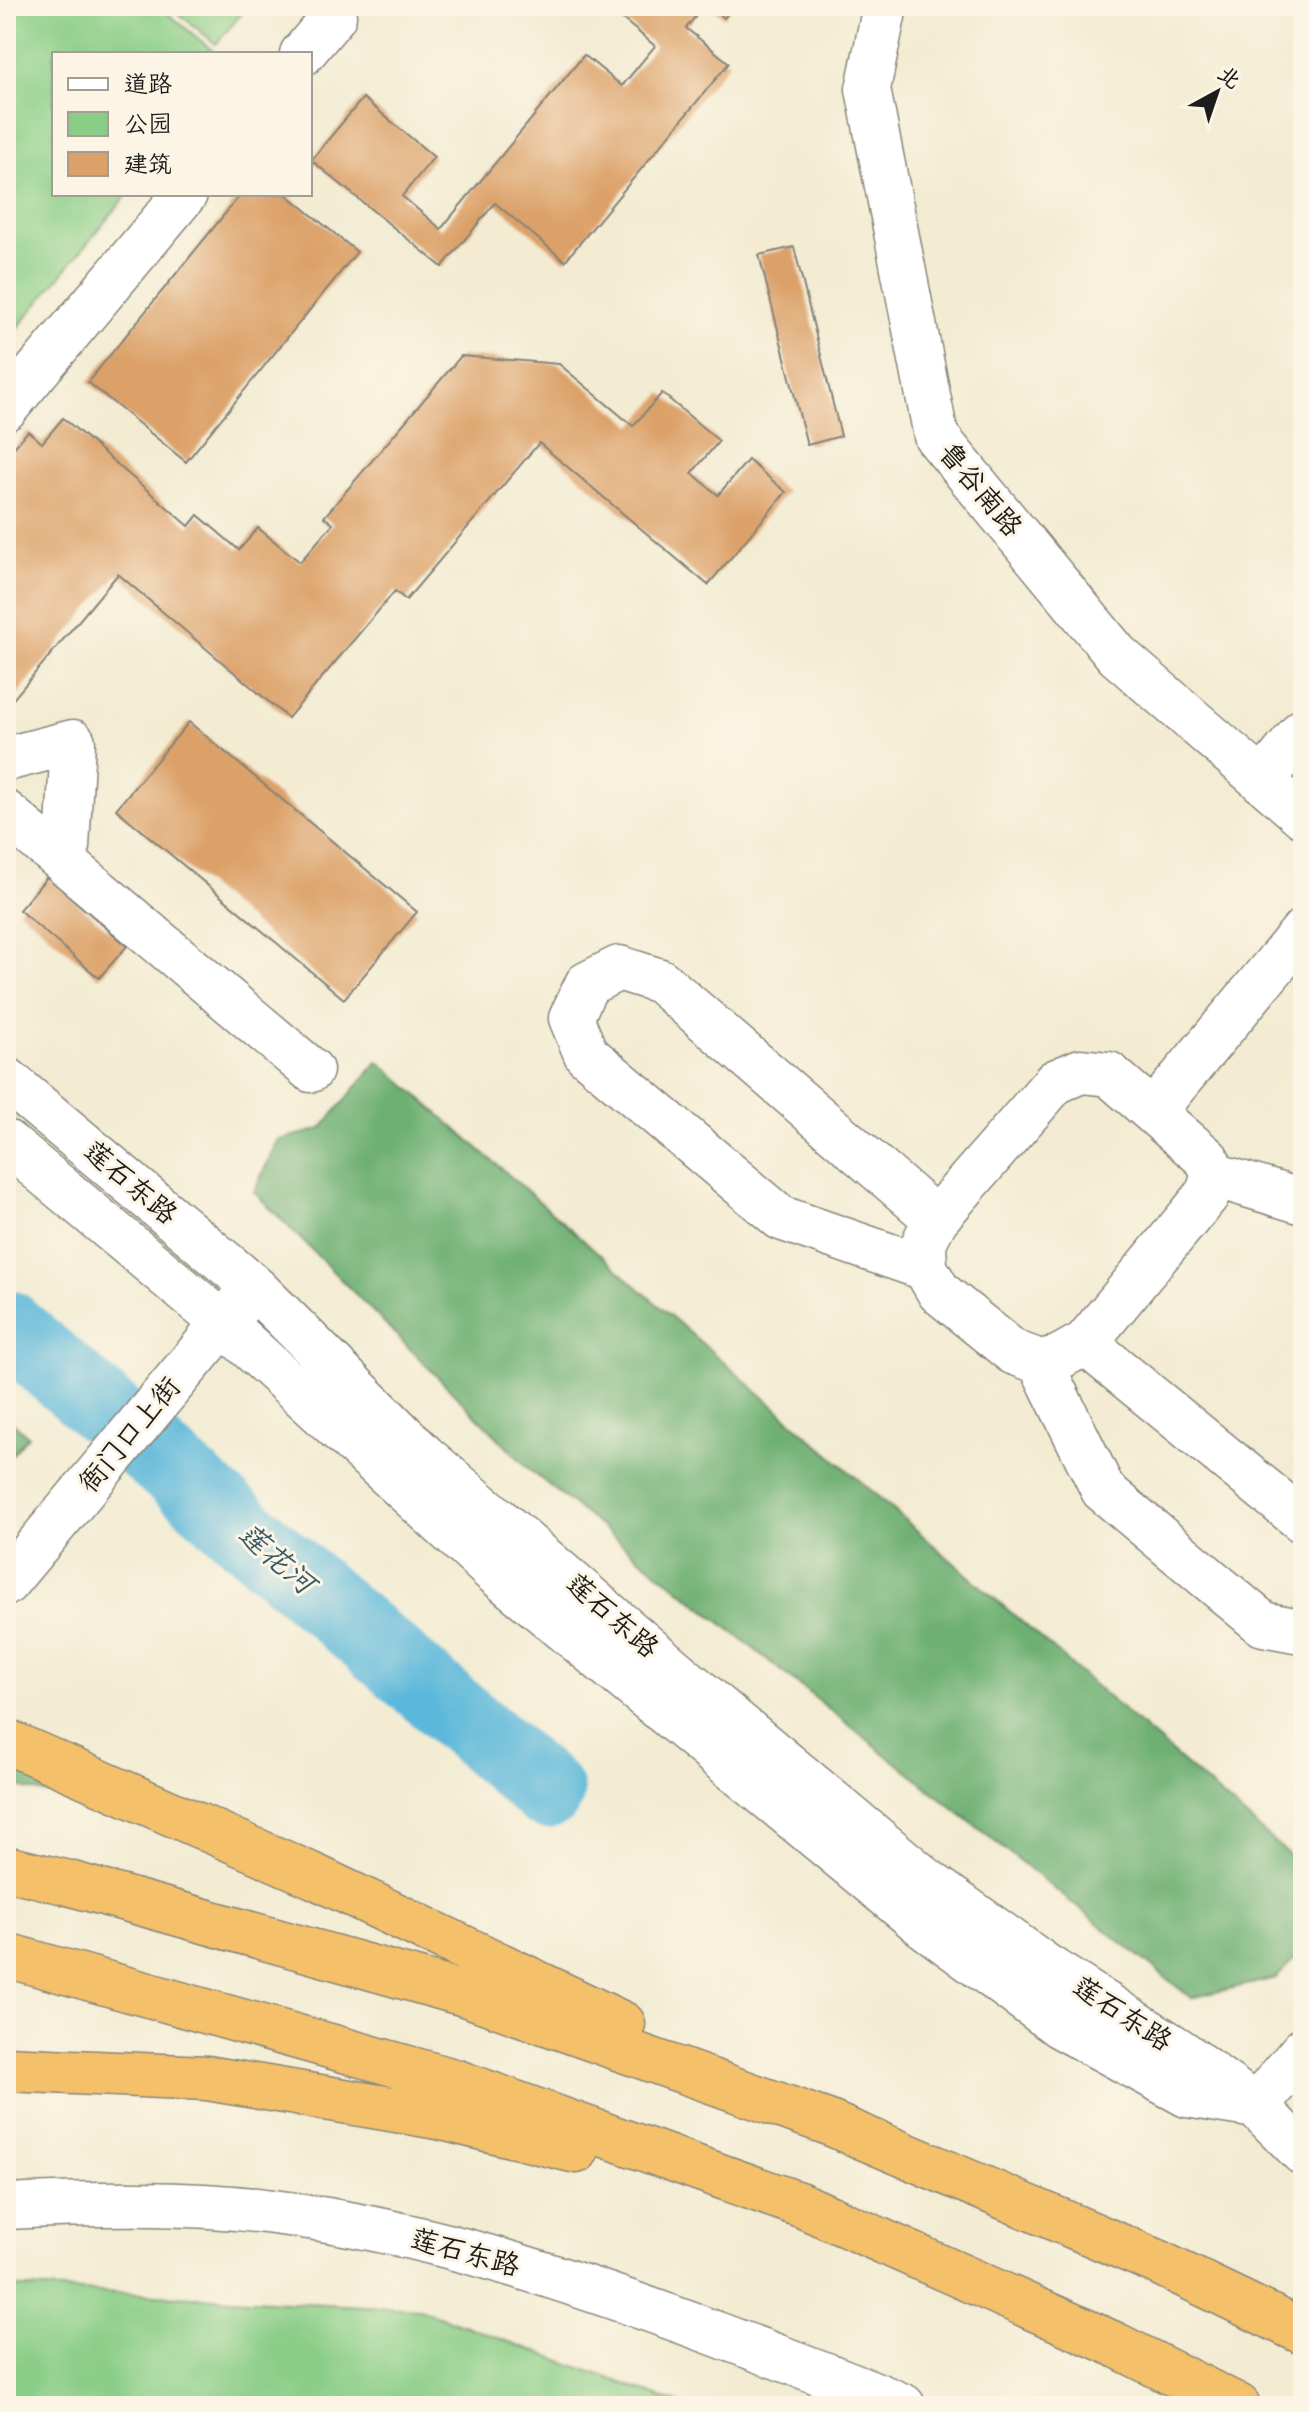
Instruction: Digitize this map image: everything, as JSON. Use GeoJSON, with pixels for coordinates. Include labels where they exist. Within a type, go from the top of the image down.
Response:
{"type":"FeatureCollection","features":[{"type":"Feature","properties":{"kind":"highway"},"geometry":{"type":"LineString","coordinates":[[6,1741],[316,1877],[827,2122],[1153,2260],[1303,2332]]}},
{"type":"Feature","properties":{"kind":"highway"},"geometry":{"type":"LineString","coordinates":[[6,1868],[465,1994],[827,2122]]}},
{"type":"Feature","properties":{"kind":"highway"},"geometry":{"type":"LineString","coordinates":[[6,1955],[454,2081],[801,2205],[1114,2344],[1238,2406]]}},
{"type":"Feature","properties":{"kind":"highway"},"geometry":{"type":"LineString","coordinates":[[6,2069],[207,2078],[438,2117],[801,2205]]}},
{"type":"Feature","properties":{"kind":"street","name":"鲁谷南路"},"geometry":{"type":"LineString","coordinates":[[885,6],[868,89],[936,436],[1117,655],[1303,816]]}},
{"type":"Feature","properties":{"kind":"street"},"geometry":{"type":"LineString","coordinates":[[304,52],[334,16]]}},
{"type":"Feature","properties":{"kind":"street"},"geometry":{"type":"LineString","coordinates":[[6,408],[183,196]]}},
{"type":"Feature","properties":{"kind":"street"},"geometry":{"type":"LineString","coordinates":[[1262,781],[1303,731]]}},
{"type":"Feature","properties":{"kind":"street"},"geometry":{"type":"LineString","coordinates":[[6,759],[73,742],[66,864]]}},
{"type":"Feature","properties":{"kind":"street"},"geometry":{"type":"LineString","coordinates":[[8,820],[66,864],[311,1070]]}},
{"type":"Feature","properties":{"kind":"street"},"geometry":{"type":"LineString","coordinates":[[1153,1112],[1303,931]]}},
{"type":"Feature","properties":{"kind":"street"},"geometry":{"type":"LineString","coordinates":[[925,1268],[781,1218],[586,1054],[571,1018],[587,984],[619,968],[660,981],[936,1219]]}},
{"type":"Feature","properties":{"kind":"street"},"geometry":{"type":"LineString","coordinates":[[1081,1071],[1109,1074],[1153,1112],[1207,1159],[1214,1175],[1207,1195],[1085,1343],[1058,1358],[1040,1362],[1013,1352],[939,1292],[925,1268],[924,1242],[936,1219],[1055,1082],[1081,1071]]}},
{"type":"Feature","properties":{"kind":"street","name":"莲石东路"},"geometry":{"type":"LineString","coordinates":[[6,1079],[254,1287],[424,1456],[925,1879],[1046,1966],[1180,2051],[1256,2106],[1303,2153]]}},
{"type":"Feature","properties":{"kind":"street","name":"莲石东路"},"geometry":{"type":"LineString","coordinates":[[6,1142],[223,1323],[492,1570],[924,1926],[1060,2026],[1174,2088],[1187,2095],[1256,2106]]}},
{"type":"Feature","properties":{"kind":"street"},"geometry":{"type":"LineString","coordinates":[[1214,1175],[1303,1202]]}},
{"type":"Feature","properties":{"kind":"street","name":"衙门口上街"},"geometry":{"type":"LineString","coordinates":[[6,1583],[254,1287]]}},
{"type":"Feature","properties":{"kind":"street"},"geometry":{"type":"LineString","coordinates":[[1085,1343],[1303,1521]]}},
{"type":"Feature","properties":{"kind":"street"},"geometry":{"type":"LineString","coordinates":[[1040,1362],[1103,1490],[1263,1624],[1303,1629]]}},
{"type":"Feature","properties":{"kind":"street"},"geometry":{"type":"LineString","coordinates":[[1256,2106],[1303,2050]]}},
{"type":"Feature","properties":{"kind":"street","name":"莲石东路"},"geometry":{"type":"LineString","coordinates":[[6,2207],[185,2204],[272,2212],[370,2229],[493,2257],[623,2300],[903,2406]]}},
{"type":"Feature","properties":{"kind":"green space"},"geometry":{"type":"Polygon","coordinates":[[[6,6],[159,6],[215,52],[52,52],[52,196],[126,196],[6,342],[6,6]]]}},
{"type":"Feature","properties":{"kind":"green space"},"geometry":{"type":"Polygon","coordinates":[[[170,6],[248,6],[216,44],[170,6]]]}},
{"type":"Feature","properties":{"kind":"green space"},"geometry":{"type":"Polygon","coordinates":[[[378,1061],[1303,1867],[1303,1951],[1276,1978],[1191,1998],[531,1471],[254,1192],[278,1140],[321,1129],[378,1061]]]}},
{"type":"Feature","properties":{"kind":"green space"},"geometry":{"type":"Polygon","coordinates":[[[6,1416],[28,1436],[6,1462],[6,1416]]]}},
{"type":"Feature","properties":{"kind":"green space"},"geometry":{"type":"Polygon","coordinates":[[[6,1760],[84,1803],[6,1784],[6,1760]]]}},
{"type":"Feature","properties":{"kind":"green space"},"geometry":{"type":"Polygon","coordinates":[[[6,2287],[419,2309],[685,2406],[6,2406],[6,2287]]]}},
{"type":"Feature","properties":{"kind":"building"},"geometry":{"type":"Polygon","coordinates":[[[607,6],[704,6],[686,28],[729,63],[565,261],[495,203],[442,267],[312,161],[363,98],[434,157],[402,196],[441,229],[584,55],[622,86],[655,46],[607,6]]]}},
{"type":"Feature","properties":{"kind":"building"},"geometry":{"type":"Polygon","coordinates":[[[710,6],[734,6],[724,18],[710,6]]]}},
{"type":"Feature","properties":{"kind":"building"},"geometry":{"type":"Polygon","coordinates":[[[239,196],[288,196],[357,252],[186,462],[88,382],[239,196]]]}},
{"type":"Feature","properties":{"kind":"building"},"geometry":{"type":"Polygon","coordinates":[[[794,247],[841,436],[807,445],[759,255],[794,247]]]}},
{"type":"Feature","properties":{"kind":"building"},"geometry":{"type":"Polygon","coordinates":[[[461,356],[559,364],[633,426],[662,393],[719,441],[692,473],[718,495],[748,460],[786,492],[708,585],[539,443],[406,600],[395,591],[288,718],[118,574],[10,703],[6,700],[6,457],[28,431],[42,443],[63,418],[189,526],[198,515],[239,550],[258,528],[300,562],[333,524],[324,517],[461,356]]]}},
{"type":"Feature","properties":{"kind":"building"},"geometry":{"type":"Polygon","coordinates":[[[189,722],[417,912],[344,999],[116,809],[189,722]]]}},
{"type":"Feature","properties":{"kind":"building"},"geometry":{"type":"Polygon","coordinates":[[[47,877],[127,946],[99,978],[19,910],[47,877]]]}},
{"type":"Feature","properties":{"kind":"waterway","name":"莲花河"},"geometry":{"type":"LineString","coordinates":[[6,1326],[547,1792]]}}]}
